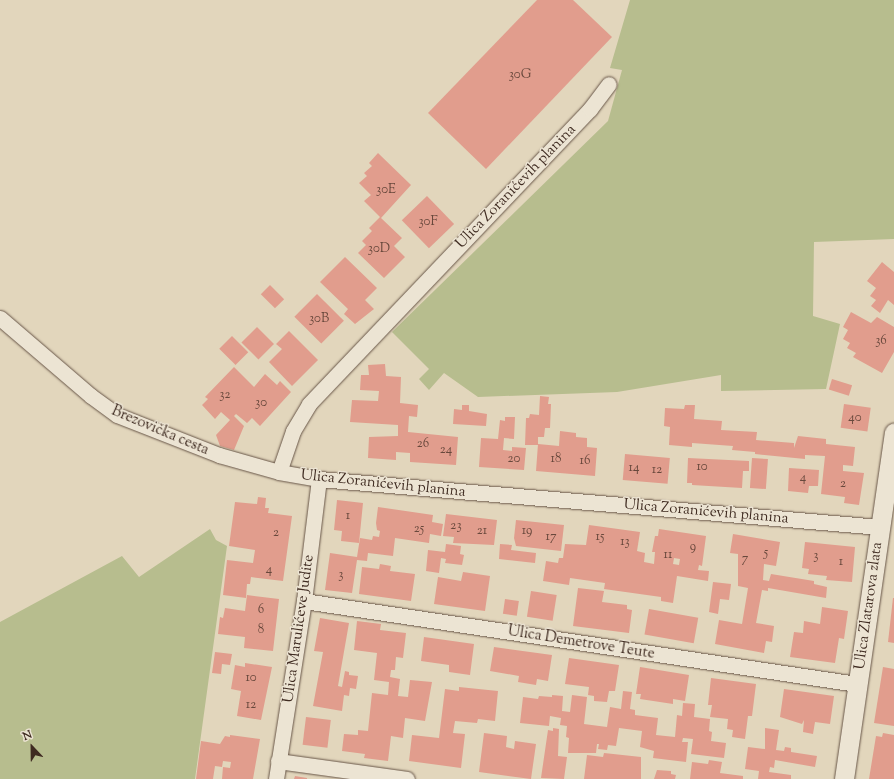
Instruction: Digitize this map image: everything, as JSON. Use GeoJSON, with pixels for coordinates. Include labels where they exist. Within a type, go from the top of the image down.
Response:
{"type":"FeatureCollection","features":[{"type":"Feature","properties":{"kind":"street","name":"Ulica Zoranićevih planina"},"geometry":{"type":"LineString","coordinates":[[609,84],[585,115],[309,404],[294,431],[279,472],[318,480],[880,527]]}},
{"type":"Feature","properties":{"kind":"street","name":"Brezovička cesta"},"geometry":{"type":"LineString","coordinates":[[0,318],[96,400],[117,415],[219,455],[279,472]]}},
{"type":"Feature","properties":{"kind":"street","name":"Ulica Zlatarova zlata"},"geometry":{"type":"LineString","coordinates":[[844,779],[894,432]]}},
{"type":"Feature","properties":{"kind":"street","name":"Ulica Marulićeve Judite"},"geometry":{"type":"LineString","coordinates":[[276,779],[304,601],[318,480]]}},
{"type":"Feature","properties":{"kind":"street","name":"Ulica Demetrove Teute"},"geometry":{"type":"LineString","coordinates":[[304,601],[857,684]]}},
{"type":"Feature","properties":{"kind":"street"},"geometry":{"type":"LineString","coordinates":[[278,761],[407,779]]}},
{"type":"Feature","properties":{"kind":"green space"},"geometry":{"type":"Polygon","coordinates":[[[630,0],[894,0],[894,239],[814,242],[813,316],[840,324],[826,389],[721,391],[721,375],[617,392],[478,397],[444,373],[429,390],[419,379],[429,369],[392,332],[608,121],[622,70],[610,68],[630,0]]]}},
{"type":"Feature","properties":{"kind":"green space"},"geometry":{"type":"Polygon","coordinates":[[[210,529],[216,540],[227,546],[195,779],[0,779],[0,622],[122,556],[139,577],[210,529]]]}},
{"type":"Feature","properties":{"kind":"building"},"geometry":{"type":"Polygon","coordinates":[[[537,0],[573,0],[612,37],[486,169],[428,113],[537,0]]]}},
{"type":"Feature","properties":{"kind":"building"},"geometry":{"type":"Polygon","coordinates":[[[378,153],[411,185],[381,218],[402,238],[394,246],[405,257],[384,278],[358,253],[366,245],[362,241],[372,231],[369,228],[380,217],[364,201],[371,195],[359,183],[367,176],[364,173],[372,166],[369,163],[378,153]]]}},
{"type":"Feature","properties":{"kind":"building"},"geometry":{"type":"Polygon","coordinates":[[[427,196],[454,224],[429,248],[402,220],[427,196]]]}},
{"type":"Feature","properties":{"kind":"building"},"geometry":{"type":"Polygon","coordinates":[[[345,257],[377,288],[365,300],[374,309],[355,324],[344,314],[348,309],[320,282],[345,257]]]}},
{"type":"Feature","properties":{"kind":"building"},"geometry":{"type":"Polygon","coordinates":[[[882,262],[894,272],[894,305],[888,300],[880,313],[871,306],[876,300],[870,296],[876,288],[867,281],[882,262]]]}},
{"type":"Feature","properties":{"kind":"building"},"geometry":{"type":"Polygon","coordinates":[[[270,285],[284,299],[275,308],[261,294],[270,285]]]}},
{"type":"Feature","properties":{"kind":"building"},"geometry":{"type":"Polygon","coordinates":[[[317,294],[344,321],[321,343],[294,317],[317,294]]]}},
{"type":"Feature","properties":{"kind":"building"},"geometry":{"type":"Polygon","coordinates":[[[851,312],[871,323],[877,317],[894,327],[894,352],[882,373],[853,357],[856,353],[847,348],[850,343],[843,339],[848,330],[843,327],[851,312]]]}},
{"type":"Feature","properties":{"kind":"building"},"geometry":{"type":"Polygon","coordinates":[[[257,327],[274,344],[258,360],[241,343],[257,327]]]}},
{"type":"Feature","properties":{"kind":"building"},"geometry":{"type":"Polygon","coordinates":[[[289,331],[318,360],[292,386],[269,362],[282,349],[276,344],[289,331]]]}},
{"type":"Feature","properties":{"kind":"building"},"geometry":{"type":"Polygon","coordinates":[[[232,336],[248,352],[236,365],[219,349],[232,336]]]}},
{"type":"Feature","properties":{"kind":"building"},"geometry":{"type":"Polygon","coordinates":[[[385,364],[386,376],[401,377],[400,403],[418,405],[417,417],[409,416],[408,432],[458,437],[456,465],[410,462],[410,453],[396,452],[396,460],[368,458],[369,437],[398,436],[398,425],[350,422],[352,400],[378,401],[379,391],[360,390],[361,375],[369,375],[368,365],[385,364]]]}},
{"type":"Feature","properties":{"kind":"building"},"geometry":{"type":"Polygon","coordinates":[[[234,367],[254,387],[265,374],[277,385],[280,381],[291,392],[260,426],[252,418],[247,423],[236,414],[234,416],[244,426],[234,450],[220,446],[216,435],[230,420],[221,412],[215,419],[202,405],[208,399],[205,397],[234,367]]]}},
{"type":"Feature","properties":{"kind":"building"},"geometry":{"type":"Polygon","coordinates":[[[832,379],[852,385],[849,396],[829,390],[832,379]]]}},
{"type":"Feature","properties":{"kind":"building"},"geometry":{"type":"Polygon","coordinates":[[[540,396],[549,397],[548,404],[551,404],[550,428],[545,428],[544,437],[538,437],[538,445],[525,445],[526,418],[529,418],[530,414],[539,415],[540,396]]]}},
{"type":"Feature","properties":{"kind":"building"},"geometry":{"type":"Polygon","coordinates":[[[844,404],[871,408],[867,432],[841,428],[844,404]]]}},
{"type":"Feature","properties":{"kind":"building"},"geometry":{"type":"Polygon","coordinates":[[[462,405],[469,405],[469,411],[487,414],[486,426],[453,424],[454,409],[462,410],[462,405]]]}},
{"type":"Feature","properties":{"kind":"building"},"geometry":{"type":"Polygon","coordinates":[[[685,405],[695,405],[694,419],[722,421],[721,430],[757,432],[756,440],[794,443],[794,448],[798,436],[826,439],[826,444],[855,447],[853,466],[843,465],[843,471],[864,473],[859,505],[844,503],[845,497],[821,494],[825,456],[805,455],[805,459],[732,450],[733,446],[692,443],[692,447],[669,445],[670,427],[664,426],[665,408],[684,409],[685,405]]]}},
{"type":"Feature","properties":{"kind":"building"},"geometry":{"type":"Polygon","coordinates":[[[505,417],[515,417],[514,439],[504,438],[503,450],[512,451],[512,447],[526,448],[524,470],[479,467],[481,438],[498,439],[500,420],[505,421],[505,417]]]}},
{"type":"Feature","properties":{"kind":"building"},"geometry":{"type":"Polygon","coordinates":[[[560,431],[576,433],[576,437],[587,438],[587,447],[597,448],[595,476],[536,471],[538,444],[559,446],[560,431]]]}},
{"type":"Feature","properties":{"kind":"building"},"geometry":{"type":"Polygon","coordinates":[[[625,454],[670,458],[668,484],[623,480],[625,454]]]}},
{"type":"Feature","properties":{"kind":"building"},"geometry":{"type":"Polygon","coordinates":[[[688,458],[749,461],[749,471],[743,471],[742,488],[692,485],[692,483],[687,483],[688,458]]]}},
{"type":"Feature","properties":{"kind":"building"},"geometry":{"type":"Polygon","coordinates":[[[752,458],[768,459],[766,489],[750,488],[752,458]]]}},
{"type":"Feature","properties":{"kind":"building"},"geometry":{"type":"Polygon","coordinates":[[[789,468],[819,470],[818,486],[809,486],[808,493],[788,491],[789,468]]]}},
{"type":"Feature","properties":{"kind":"building"},"geometry":{"type":"Polygon","coordinates":[[[258,497],[266,498],[265,508],[269,508],[268,513],[292,516],[283,581],[251,577],[250,584],[247,584],[246,598],[223,595],[227,560],[253,563],[255,550],[229,546],[235,502],[257,504],[258,497]]]}},
{"type":"Feature","properties":{"kind":"building"},"geometry":{"type":"Polygon","coordinates":[[[337,500],[363,503],[359,543],[341,541],[342,531],[334,530],[337,500]]]}},
{"type":"Feature","properties":{"kind":"building"},"geometry":{"type":"Polygon","coordinates":[[[378,507],[433,515],[432,522],[443,524],[441,536],[430,534],[429,543],[395,538],[393,556],[368,553],[367,561],[357,560],[352,593],[325,590],[330,553],[357,557],[360,538],[372,540],[373,536],[379,537],[380,531],[377,530],[376,523],[378,507]]]}},
{"type":"Feature","properties":{"kind":"building"},"geometry":{"type":"Polygon","coordinates":[[[446,514],[497,520],[494,545],[453,543],[454,537],[443,536],[446,514]]]}},
{"type":"Feature","properties":{"kind":"building"},"geometry":{"type":"Polygon","coordinates":[[[516,520],[564,525],[561,551],[516,546],[514,538],[516,520]]]}},
{"type":"Feature","properties":{"kind":"building"},"geometry":{"type":"Polygon","coordinates":[[[589,525],[640,532],[637,551],[645,553],[644,562],[654,564],[655,552],[652,552],[655,536],[658,536],[659,529],[706,536],[702,566],[699,565],[698,570],[709,571],[708,581],[677,576],[673,603],[661,601],[661,597],[604,589],[605,583],[570,578],[569,585],[543,581],[546,561],[558,563],[559,558],[563,558],[565,544],[586,545],[589,525]],[[674,558],[673,564],[679,565],[680,559],[674,558]]]}},
{"type":"Feature","properties":{"kind":"building"},"geometry":{"type":"Polygon","coordinates":[[[733,534],[780,542],[776,566],[764,564],[763,580],[769,581],[771,574],[814,581],[814,584],[827,587],[826,598],[768,588],[768,591],[762,590],[756,623],[774,626],[772,642],[766,641],[764,653],[715,644],[719,620],[742,624],[748,588],[738,586],[738,554],[730,553],[733,534]]]}},
{"type":"Feature","properties":{"kind":"building"},"geometry":{"type":"Polygon","coordinates":[[[805,542],[855,547],[852,582],[826,580],[827,576],[808,574],[809,569],[802,568],[805,542]]]}},
{"type":"Feature","properties":{"kind":"building"},"geometry":{"type":"Polygon","coordinates":[[[446,544],[461,546],[460,554],[464,555],[462,565],[445,563],[446,559],[441,558],[439,573],[426,571],[428,550],[445,552],[446,544]]]}},
{"type":"Feature","properties":{"kind":"building"},"geometry":{"type":"Polygon","coordinates":[[[500,544],[512,545],[511,550],[536,553],[535,563],[499,559],[500,544]]]}},
{"type":"Feature","properties":{"kind":"building"},"geometry":{"type":"Polygon","coordinates":[[[380,564],[391,566],[390,571],[415,574],[411,601],[359,594],[362,567],[379,569],[380,564]]]}},
{"type":"Feature","properties":{"kind":"building"},"geometry":{"type":"Polygon","coordinates":[[[463,572],[490,576],[485,611],[434,604],[438,577],[461,581],[463,572]]]}},
{"type":"Feature","properties":{"kind":"building"},"geometry":{"type":"Polygon","coordinates":[[[713,582],[731,584],[729,600],[720,599],[718,614],[709,612],[713,582]]]}},
{"type":"Feature","properties":{"kind":"building"},"geometry":{"type":"Polygon","coordinates":[[[578,588],[604,591],[602,602],[627,605],[627,609],[632,610],[629,633],[573,626],[578,588]]]}},
{"type":"Feature","properties":{"kind":"building"},"geometry":{"type":"Polygon","coordinates":[[[531,591],[557,595],[553,621],[527,617],[531,591]]]}},
{"type":"Feature","properties":{"kind":"building"},"geometry":{"type":"Polygon","coordinates":[[[247,595],[279,599],[273,651],[244,648],[245,637],[218,634],[220,617],[223,618],[225,608],[245,611],[247,595]]]}},
{"type":"Feature","properties":{"kind":"building"},"geometry":{"type":"Polygon","coordinates":[[[894,598],[894,643],[888,642],[894,598]]]}},
{"type":"Feature","properties":{"kind":"building"},"geometry":{"type":"Polygon","coordinates":[[[505,599],[519,601],[517,616],[503,614],[505,599]]]}},
{"type":"Feature","properties":{"kind":"building"},"geometry":{"type":"Polygon","coordinates":[[[822,607],[848,611],[844,639],[839,638],[835,663],[790,657],[794,632],[803,633],[804,621],[820,624],[822,607]]]}},
{"type":"Feature","properties":{"kind":"building"},"geometry":{"type":"Polygon","coordinates":[[[649,609],[698,618],[694,643],[644,635],[649,609]]]}},
{"type":"Feature","properties":{"kind":"building"},"geometry":{"type":"Polygon","coordinates":[[[320,618],[349,623],[338,686],[342,687],[345,671],[349,672],[349,675],[358,676],[356,689],[350,688],[349,696],[344,695],[342,711],[313,706],[323,652],[314,651],[320,618]]]}},
{"type":"Feature","properties":{"kind":"building"},"geometry":{"type":"Polygon","coordinates":[[[357,621],[381,624],[380,630],[406,633],[403,658],[396,657],[395,670],[391,670],[390,677],[400,679],[398,696],[408,697],[410,680],[432,682],[425,721],[405,718],[403,738],[391,736],[388,761],[364,758],[365,754],[342,751],[344,734],[358,735],[358,730],[368,731],[372,693],[388,695],[389,682],[374,680],[377,653],[354,650],[357,621]]]}},
{"type":"Feature","properties":{"kind":"building"},"geometry":{"type":"Polygon","coordinates":[[[424,637],[474,644],[470,675],[449,672],[449,665],[421,661],[424,637]]]}},
{"type":"Feature","properties":{"kind":"building"},"geometry":{"type":"Polygon","coordinates":[[[494,647],[552,655],[548,681],[537,679],[536,685],[518,682],[519,676],[490,671],[494,647]]]}},
{"type":"Feature","properties":{"kind":"building"},"geometry":{"type":"Polygon","coordinates":[[[215,652],[232,654],[230,665],[222,664],[221,674],[212,673],[215,652]]]}},
{"type":"Feature","properties":{"kind":"building"},"geometry":{"type":"Polygon","coordinates":[[[569,658],[619,665],[615,691],[609,691],[607,702],[594,701],[594,696],[588,695],[589,687],[565,684],[569,658]]]}},
{"type":"Feature","properties":{"kind":"building"},"geometry":{"type":"Polygon","coordinates":[[[245,663],[272,667],[261,720],[237,716],[241,691],[231,689],[235,665],[245,667],[245,663]]]}},
{"type":"Feature","properties":{"kind":"building"},"geometry":{"type":"Polygon","coordinates":[[[640,667],[689,675],[685,701],[673,699],[673,704],[640,699],[641,694],[636,694],[640,667]]]}},
{"type":"Feature","properties":{"kind":"building"},"geometry":{"type":"Polygon","coordinates":[[[883,667],[894,669],[894,726],[874,723],[883,667]]]}},
{"type":"Feature","properties":{"kind":"building"},"geometry":{"type":"Polygon","coordinates":[[[711,678],[756,684],[752,716],[748,716],[745,739],[732,737],[733,730],[727,729],[728,719],[710,717],[712,705],[708,705],[711,678]]]}},
{"type":"Feature","properties":{"kind":"building"},"geometry":{"type":"Polygon","coordinates":[[[459,687],[498,691],[495,721],[478,719],[477,723],[455,721],[453,733],[465,734],[461,768],[409,761],[412,735],[439,738],[445,689],[459,691],[459,687]]]}},
{"type":"Feature","properties":{"kind":"building"},"geometry":{"type":"Polygon","coordinates":[[[784,689],[834,696],[830,724],[815,722],[813,734],[803,732],[804,720],[802,724],[780,717],[784,689]]]}},
{"type":"Feature","properties":{"kind":"building"},"geometry":{"type":"Polygon","coordinates":[[[623,691],[632,692],[630,709],[635,710],[635,715],[658,718],[656,735],[675,737],[677,715],[682,716],[683,703],[695,704],[694,717],[710,719],[709,731],[712,732],[711,741],[726,743],[724,758],[691,754],[693,739],[683,738],[682,742],[688,742],[686,762],[653,758],[654,751],[640,747],[642,731],[619,728],[616,746],[608,745],[607,750],[598,749],[599,744],[597,744],[596,753],[568,753],[569,738],[566,737],[567,726],[560,725],[561,718],[550,716],[549,726],[520,723],[523,697],[538,699],[539,696],[563,696],[562,711],[570,712],[572,695],[587,697],[584,724],[607,727],[610,707],[621,709],[623,691]]]}},
{"type":"Feature","properties":{"kind":"building"},"geometry":{"type":"Polygon","coordinates":[[[306,717],[331,720],[327,748],[303,745],[306,717]]]}},
{"type":"Feature","properties":{"kind":"building"},"geometry":{"type":"Polygon","coordinates":[[[553,728],[559,729],[558,756],[567,757],[564,779],[541,778],[548,730],[553,731],[553,728]]]}},
{"type":"Feature","properties":{"kind":"building"},"geometry":{"type":"Polygon","coordinates":[[[765,728],[779,730],[776,750],[784,751],[785,747],[791,748],[791,752],[817,756],[815,767],[775,760],[774,768],[770,767],[769,772],[791,775],[791,779],[758,779],[759,771],[745,769],[748,747],[765,749],[765,728]]]}},
{"type":"Feature","properties":{"kind":"building"},"geometry":{"type":"Polygon","coordinates":[[[484,733],[507,736],[506,747],[514,749],[515,741],[536,744],[531,779],[479,772],[484,733]]]}},
{"type":"Feature","properties":{"kind":"building"},"geometry":{"type":"Polygon","coordinates":[[[883,733],[894,735],[894,779],[869,779],[876,736],[882,737],[883,733]]]}},
{"type":"Feature","properties":{"kind":"building"},"geometry":{"type":"Polygon","coordinates":[[[230,735],[260,739],[253,779],[222,779],[223,767],[230,768],[231,762],[223,761],[222,767],[215,766],[213,779],[196,779],[201,741],[220,744],[225,736],[230,737],[230,735]]]}},
{"type":"Feature","properties":{"kind":"building"},"geometry":{"type":"Polygon","coordinates":[[[604,753],[641,757],[641,779],[584,779],[587,755],[603,757],[604,753]]]}},
{"type":"Feature","properties":{"kind":"building"},"geometry":{"type":"Polygon","coordinates":[[[709,760],[722,762],[720,773],[743,776],[743,779],[690,779],[692,762],[708,764],[709,760]]]}},
{"type":"Feature","properties":{"kind":"building"},"geometry":{"type":"Polygon","coordinates":[[[657,770],[671,771],[671,774],[676,775],[675,779],[654,779],[657,770]]]}},
{"type":"Feature","properties":{"kind":"building"},"geometry":{"type":"Polygon","coordinates":[[[295,776],[307,778],[307,779],[294,779],[295,776]]]}}]}
